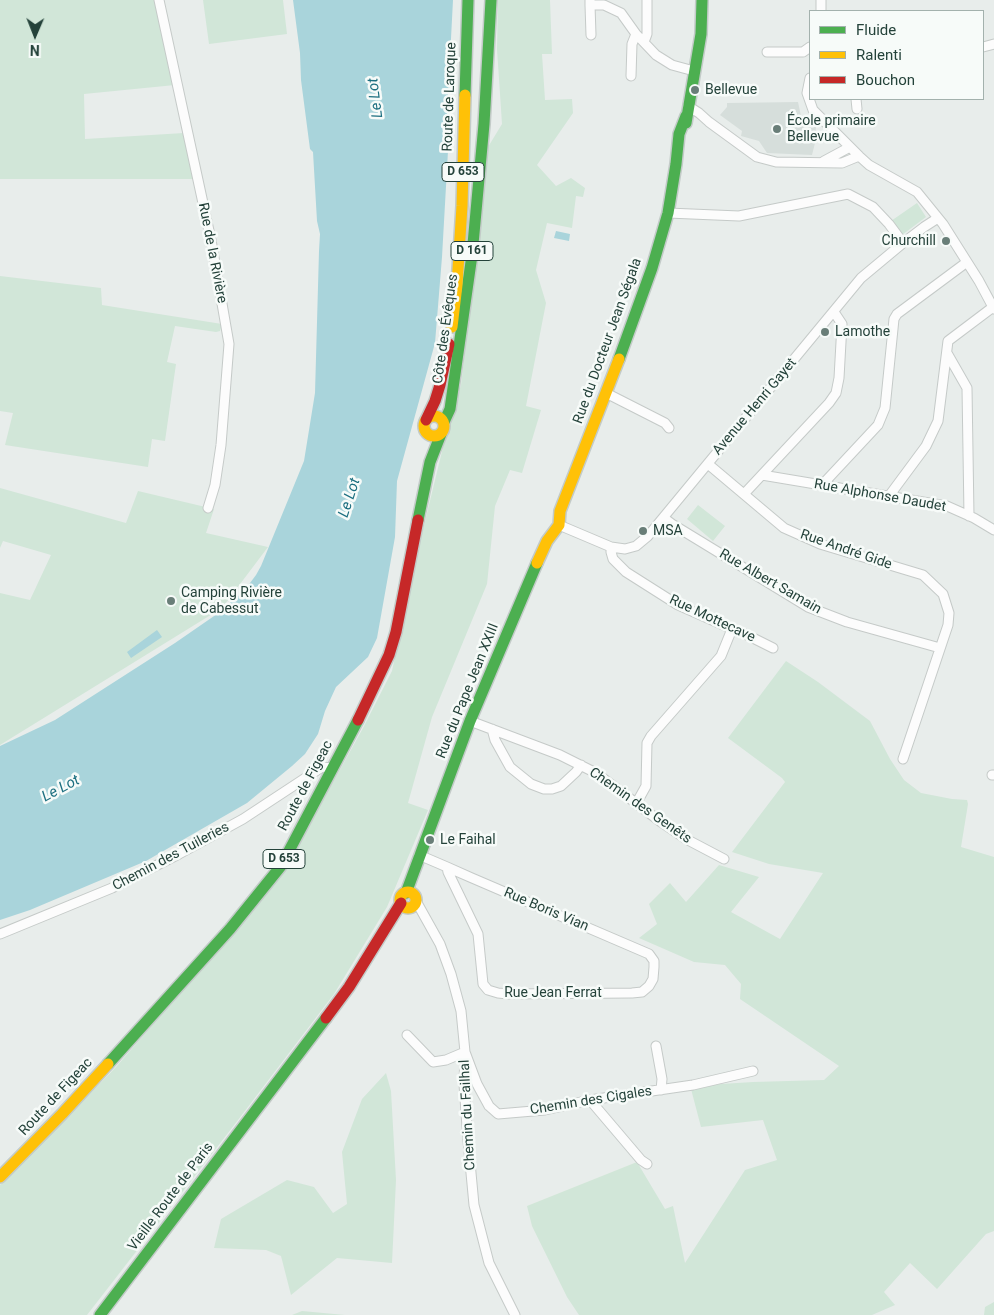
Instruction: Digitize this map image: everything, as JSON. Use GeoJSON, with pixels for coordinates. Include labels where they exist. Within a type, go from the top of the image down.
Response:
{"type":"FeatureCollection","features":[{"type":"Feature","properties":{"kind":"main road","name":"Route de Laroque"},"geometry":{"type":"LineString","coordinates":[[441,419],[457,285],[462,206],[468,0]]}},
{"type":"Feature","properties":{"kind":"main road","name":"Côte des Évêques"},"geometry":{"type":"LineString","coordinates":[[441,419],[450,409],[472,246],[483,133],[491,0]]}},
{"type":"Feature","properties":{"kind":"main road","name":"Rue du Docteur Jean Ségala"},"geometry":{"type":"LineString","coordinates":[[559,525],[560,511],[633,323],[668,213],[679,134],[687,111],[701,34],[702,0]]}},
{"type":"Feature","properties":{"kind":"main road","name":"Route de Laroque"},"geometry":{"type":"LineString","coordinates":[[426,420],[440,385],[449,344]]}},
{"type":"Feature","properties":{"kind":"main road"},"geometry":{"type":"LineString","coordinates":[[432,416],[441,419],[444,429],[435,434],[425,429],[426,420],[432,416]]}},
{"type":"Feature","properties":{"kind":"main road","name":"Route de Figeac"},"geometry":{"type":"LineString","coordinates":[[0,1177],[62,1114],[230,929],[281,866],[355,727],[389,655],[396,632],[430,462],[431,445],[435,434]]}},
{"type":"Feature","properties":{"kind":"main road","name":"Rue du Pape Jean XXIII"},"geometry":{"type":"LineString","coordinates":[[266,1098],[348,987],[384,929],[409,901],[412,873],[470,721],[547,541],[559,525]]}},
{"type":"Feature","properties":{"kind":"main road","name":"Vieille Route de Paris"},"geometry":{"type":"LineString","coordinates":[[100,1315],[266,1098]]}},
{"type":"Feature","properties":{"kind":"street","name":"Rue de la Rivière"},"geometry":{"type":"LineString","coordinates":[[159,0],[211,240],[229,344],[221,444],[215,485],[208,508]]}},
{"type":"Feature","properties":{"kind":"street"},"geometry":{"type":"LineString","coordinates":[[644,42],[647,34],[647,0]]}},
{"type":"Feature","properties":{"kind":"street"},"geometry":{"type":"LineString","coordinates":[[591,35],[590,3],[604,5],[621,13],[636,34],[656,55],[672,65],[694,71]]}},
{"type":"Feature","properties":{"kind":"street"},"geometry":{"type":"LineString","coordinates":[[631,76],[632,44],[636,34]]}},
{"type":"Feature","properties":{"kind":"street"},"geometry":{"type":"LineString","coordinates":[[768,52],[803,52],[809,48]]}},
{"type":"Feature","properties":{"kind":"street"},"geometry":{"type":"LineString","coordinates":[[809,83],[807,93],[809,99]]}},
{"type":"Feature","properties":{"kind":"street"},"geometry":{"type":"LineString","coordinates":[[809,100],[813,110],[869,165],[917,192],[938,218],[994,308],[948,341],[938,421],[926,446],[889,496]]}},
{"type":"Feature","properties":{"kind":"street"},"geometry":{"type":"LineString","coordinates":[[856,100],[857,109]]}},
{"type":"Feature","properties":{"kind":"street"},"geometry":{"type":"LineString","coordinates":[[687,111],[698,121],[709,122],[757,157],[776,162],[842,163],[859,156]]}},
{"type":"Feature","properties":{"kind":"street"},"geometry":{"type":"LineString","coordinates":[[833,157],[838,148],[840,136]]}},
{"type":"Feature","properties":{"kind":"street"},"geometry":{"type":"LineString","coordinates":[[822,162],[850,146]]}},
{"type":"Feature","properties":{"kind":"street"},"geometry":{"type":"LineString","coordinates":[[668,213],[739,216],[848,194],[873,207],[903,243]]}},
{"type":"Feature","properties":{"kind":"street","name":"Avenue Henri Gayet"},"geometry":{"type":"LineString","coordinates":[[559,525],[611,547],[625,549],[636,546],[664,518],[861,278],[903,243],[938,218]]}},
{"type":"Feature","properties":{"kind":"street"},"geometry":{"type":"LineString","coordinates":[[822,485],[878,425],[885,408],[894,319],[897,314],[967,262]]}},
{"type":"Feature","properties":{"kind":"street"},"geometry":{"type":"LineString","coordinates":[[744,494],[830,403],[836,393],[839,378],[842,324],[834,312]]}},
{"type":"Feature","properties":{"kind":"street"},"geometry":{"type":"LineString","coordinates":[[947,353],[967,388],[968,516]]}},
{"type":"Feature","properties":{"kind":"street"},"geometry":{"type":"LineString","coordinates":[[606,393],[665,423],[669,428]]}},
{"type":"Feature","properties":{"kind":"street","name":"Rue André Gide"},"geometry":{"type":"LineString","coordinates":[[708,464],[784,528],[820,544],[923,575],[942,594],[949,613],[948,625],[903,759]]}},
{"type":"Feature","properties":{"kind":"street","name":"Rue Alphonse Daudet"},"geometry":{"type":"LineString","coordinates":[[762,475],[947,506],[994,530]]}},
{"type":"Feature","properties":{"kind":"street","name":"Rue Albert Samain"},"geometry":{"type":"LineString","coordinates":[[664,518],[808,607],[847,622],[940,648]]}},
{"type":"Feature","properties":{"kind":"street","name":"Rue Mottecave"},"geometry":{"type":"LineString","coordinates":[[611,547],[613,559],[626,572],[678,606],[773,648]]}},
{"type":"Feature","properties":{"kind":"street"},"geometry":{"type":"LineString","coordinates":[[636,804],[646,786],[647,743],[650,736],[720,656],[732,629]]}},
{"type":"Feature","properties":{"kind":"street","name":"Chemin des Genêts"},"geometry":{"type":"LineString","coordinates":[[470,721],[560,754],[596,773],[686,839],[724,859]]}},
{"type":"Feature","properties":{"kind":"street"},"geometry":{"type":"LineString","coordinates":[[492,729],[495,740],[510,767],[531,784],[552,790],[561,786],[581,765]]}},
{"type":"Feature","properties":{"kind":"street","name":"Chemin des Tuileries"},"geometry":{"type":"LineString","coordinates":[[0,934],[112,888],[243,819],[322,767],[332,768]]}},
{"type":"Feature","properties":{"kind":"street","name":"Rue Boris Vian"},"geometry":{"type":"LineString","coordinates":[[419,855],[649,954],[654,961],[653,979]]}},
{"type":"Feature","properties":{"kind":"street","name":"Rue Jean Ferrat"},"geometry":{"type":"LineString","coordinates":[[447,867],[478,934],[483,984],[488,990],[508,994],[642,992],[650,986],[653,979]]}},
{"type":"Feature","properties":{"kind":"street","name":"Chemin du Failhal"},"geometry":{"type":"LineString","coordinates":[[409,901],[424,916],[440,944],[461,1011],[465,1052],[464,1084],[474,1205],[489,1263],[515,1315]]}},
{"type":"Feature","properties":{"kind":"street"},"geometry":{"type":"LineString","coordinates":[[407,1036],[433,1062],[446,1060],[465,1052]]}},
{"type":"Feature","properties":{"kind":"street"},"geometry":{"type":"LineString","coordinates":[[656,1046],[662,1079],[661,1090]]}},
{"type":"Feature","properties":{"kind":"street","name":"Chemin des Cigales"},"geometry":{"type":"LineString","coordinates":[[465,1052],[481,1092],[489,1106],[498,1114],[545,1110],[590,1100],[693,1085],[753,1071]]}},
{"type":"Feature","properties":{"kind":"street"},"geometry":{"type":"LineString","coordinates":[[590,1100],[641,1160],[648,1164]]}},
{"type":"Feature","properties":{"kind":"shaded area","name":"École primaire Bellevue"},"geometry":{"type":"Polygon","coordinates":[[[798,102],[801,116],[806,115],[816,126],[812,155],[767,153],[759,141],[741,136],[742,131],[720,115],[727,107],[727,103],[798,102]]]}},
{"type":"Feature","properties":{"kind":"green space"},"geometry":{"type":"Polygon","coordinates":[[[0,0],[155,0],[175,85],[84,94],[85,139],[184,133],[194,179],[0,179],[0,0]]]}},
{"type":"Feature","properties":{"kind":"green space"},"geometry":{"type":"Polygon","coordinates":[[[203,0],[283,0],[287,34],[209,44],[203,0]]]}},
{"type":"Feature","properties":{"kind":"green space"},"geometry":{"type":"Polygon","coordinates":[[[498,0],[550,0],[552,54],[542,54],[545,100],[572,99],[573,113],[537,165],[556,186],[571,178],[585,188],[583,197],[576,196],[572,228],[547,223],[536,270],[546,303],[526,406],[541,410],[522,473],[510,470],[495,506],[487,584],[432,717],[408,803],[428,810],[387,907],[334,994],[87,1315],[0,1315],[0,1185],[116,1067],[281,876],[363,728],[392,671],[418,550],[445,439],[461,385],[488,147],[502,124],[497,49],[498,0]]]}},
{"type":"Feature","properties":{"kind":"green space"},"geometry":{"type":"Polygon","coordinates":[[[917,203],[926,217],[902,235],[891,221],[917,203]]]}},
{"type":"Feature","properties":{"kind":"green space"},"geometry":{"type":"Polygon","coordinates":[[[0,276],[101,288],[102,305],[222,324],[220,331],[216,332],[175,326],[167,362],[176,364],[165,441],[152,439],[148,467],[5,445],[13,413],[0,411],[0,276]]]}},
{"type":"Feature","properties":{"kind":"green space"},"geometry":{"type":"Polygon","coordinates":[[[0,488],[126,523],[138,491],[214,509],[206,533],[268,547],[222,608],[0,745],[0,593],[30,600],[51,555],[3,541],[0,548],[0,488]]]}},
{"type":"Feature","properties":{"kind":"green space"},"geometry":{"type":"Polygon","coordinates":[[[698,505],[725,526],[713,541],[687,519],[698,505]]]}},
{"type":"Feature","properties":{"kind":"green space"},"geometry":{"type":"Polygon","coordinates":[[[786,661],[818,682],[870,721],[890,759],[904,780],[921,793],[967,800],[961,847],[994,857],[994,1231],[986,1234],[937,1289],[910,1263],[884,1292],[895,1305],[872,1315],[579,1315],[567,1297],[532,1226],[527,1206],[637,1162],[665,1209],[673,1206],[685,1263],[745,1170],[777,1160],[763,1120],[701,1127],[691,1089],[705,1085],[824,1080],[839,1066],[740,999],[741,984],[725,965],[694,962],[639,938],[657,924],[649,904],[670,883],[686,902],[719,865],[759,877],[731,912],[780,939],[823,873],[769,864],[732,852],[785,782],[728,738],[786,661]]]}},
{"type":"Feature","properties":{"kind":"green space"},"geometry":{"type":"Polygon","coordinates":[[[386,1073],[391,1091],[396,1180],[392,1263],[337,1258],[291,1295],[281,1256],[266,1250],[214,1248],[221,1219],[287,1180],[314,1187],[333,1213],[347,1204],[342,1152],[362,1099],[386,1073]]]}},
{"type":"Feature","properties":{"kind":"green space"},"geometry":{"type":"Polygon","coordinates":[[[994,1302],[994,1315],[984,1315],[985,1307],[994,1302]]]}},
{"type":"Feature","properties":{"kind":"green space"},"geometry":{"type":"Polygon","coordinates":[[[302,1311],[345,1315],[292,1315],[302,1311]]]}},
{"type":"Feature","properties":{"kind":"water","name":"Le Lot"},"geometry":{"type":"Polygon","coordinates":[[[293,0],[453,0],[447,115],[448,151],[435,343],[397,481],[395,537],[377,638],[368,657],[336,687],[325,711],[318,734],[305,754],[247,803],[146,861],[30,910],[0,920],[0,746],[55,720],[175,643],[217,614],[244,591],[261,566],[304,461],[315,393],[320,234],[317,221],[313,152],[310,149],[293,0]]]}},
{"type":"Feature","properties":{"kind":"water"},"geometry":{"type":"Polygon","coordinates":[[[556,231],[570,234],[569,241],[554,238],[556,231]]]}},
{"type":"Feature","properties":{"kind":"water"},"geometry":{"type":"Polygon","coordinates":[[[157,630],[162,637],[131,658],[127,652],[157,630]]]}},
{"type":"Feature","properties":{"kind":"traffic: fast"},"geometry":{"type":"LineString","coordinates":[[465,95],[468,0]]}},
{"type":"Feature","properties":{"kind":"traffic: fast"},"geometry":{"type":"LineString","coordinates":[[444,422],[450,409],[472,255],[484,124],[491,0]]}},
{"type":"Feature","properties":{"kind":"traffic: fast"},"geometry":{"type":"LineString","coordinates":[[686,123],[701,34],[702,0]]}},
{"type":"Feature","properties":{"kind":"traffic: fast"},"geometry":{"type":"LineString","coordinates":[[619,359],[652,268],[668,213],[679,134],[686,116]]}},
{"type":"Feature","properties":{"kind":"traffic: fast"},"geometry":{"type":"LineString","coordinates":[[418,520],[430,462],[441,434]]}},
{"type":"Feature","properties":{"kind":"traffic: fast"},"geometry":{"type":"LineString","coordinates":[[406,893],[470,721],[537,563]]}},
{"type":"Feature","properties":{"kind":"traffic: fast"},"geometry":{"type":"LineString","coordinates":[[108,1064],[230,929],[281,866],[358,720]]}},
{"type":"Feature","properties":{"kind":"traffic: fast"},"geometry":{"type":"LineString","coordinates":[[100,1315],[326,1018]]}},
{"type":"Feature","properties":{"kind":"traffic: slow"},"geometry":{"type":"LineString","coordinates":[[452,327],[457,285],[462,206],[465,95]]}},
{"type":"Feature","properties":{"kind":"traffic: slow"},"geometry":{"type":"LineString","coordinates":[[537,563],[547,541],[559,525],[560,511],[619,359]]}},
{"type":"Feature","properties":{"kind":"traffic: slow"},"geometry":{"type":"LineString","coordinates":[[434,416],[441,419],[444,426],[441,433],[434,436],[427,433],[424,426],[427,419],[434,416]]}},
{"type":"Feature","properties":{"kind":"traffic: slow"},"geometry":{"type":"LineString","coordinates":[[408,892],[414,894],[416,900],[414,906],[408,908],[402,906],[400,900],[402,894],[408,892]]}},
{"type":"Feature","properties":{"kind":"traffic: slow"},"geometry":{"type":"LineString","coordinates":[[0,1177],[108,1064]]}},
{"type":"Feature","properties":{"kind":"traffic: jam"},"geometry":{"type":"LineString","coordinates":[[426,420],[440,385],[449,344]]}},
{"type":"Feature","properties":{"kind":"traffic: jam"},"geometry":{"type":"LineString","coordinates":[[358,720],[389,655],[396,632],[418,520]]}},
{"type":"Feature","properties":{"kind":"traffic: jam"},"geometry":{"type":"LineString","coordinates":[[326,1018],[349,987],[401,903]]}},
{"type":"Feature","properties":{"kind":"place","name":"Bellevue"},"geometry":{"type":"Point","coordinates":[695,90]}},
{"type":"Feature","properties":{"kind":"place","name":"École primaire Bellevue"},"geometry":{"type":"Point","coordinates":[777,129]}},
{"type":"Feature","properties":{"kind":"place","name":"Churchill"},"geometry":{"type":"Point","coordinates":[946,241]}},
{"type":"Feature","properties":{"kind":"place","name":"Lamothe"},"geometry":{"type":"Point","coordinates":[825,332]}},
{"type":"Feature","properties":{"kind":"place","name":"MSA"},"geometry":{"type":"Point","coordinates":[643,531]}},
{"type":"Feature","properties":{"kind":"place","name":"Camping Rivière de Cabessut"},"geometry":{"type":"Point","coordinates":[171,601]}},
{"type":"Feature","properties":{"kind":"place","name":"Le Faihal"},"geometry":{"type":"Point","coordinates":[430,840]}}]}
